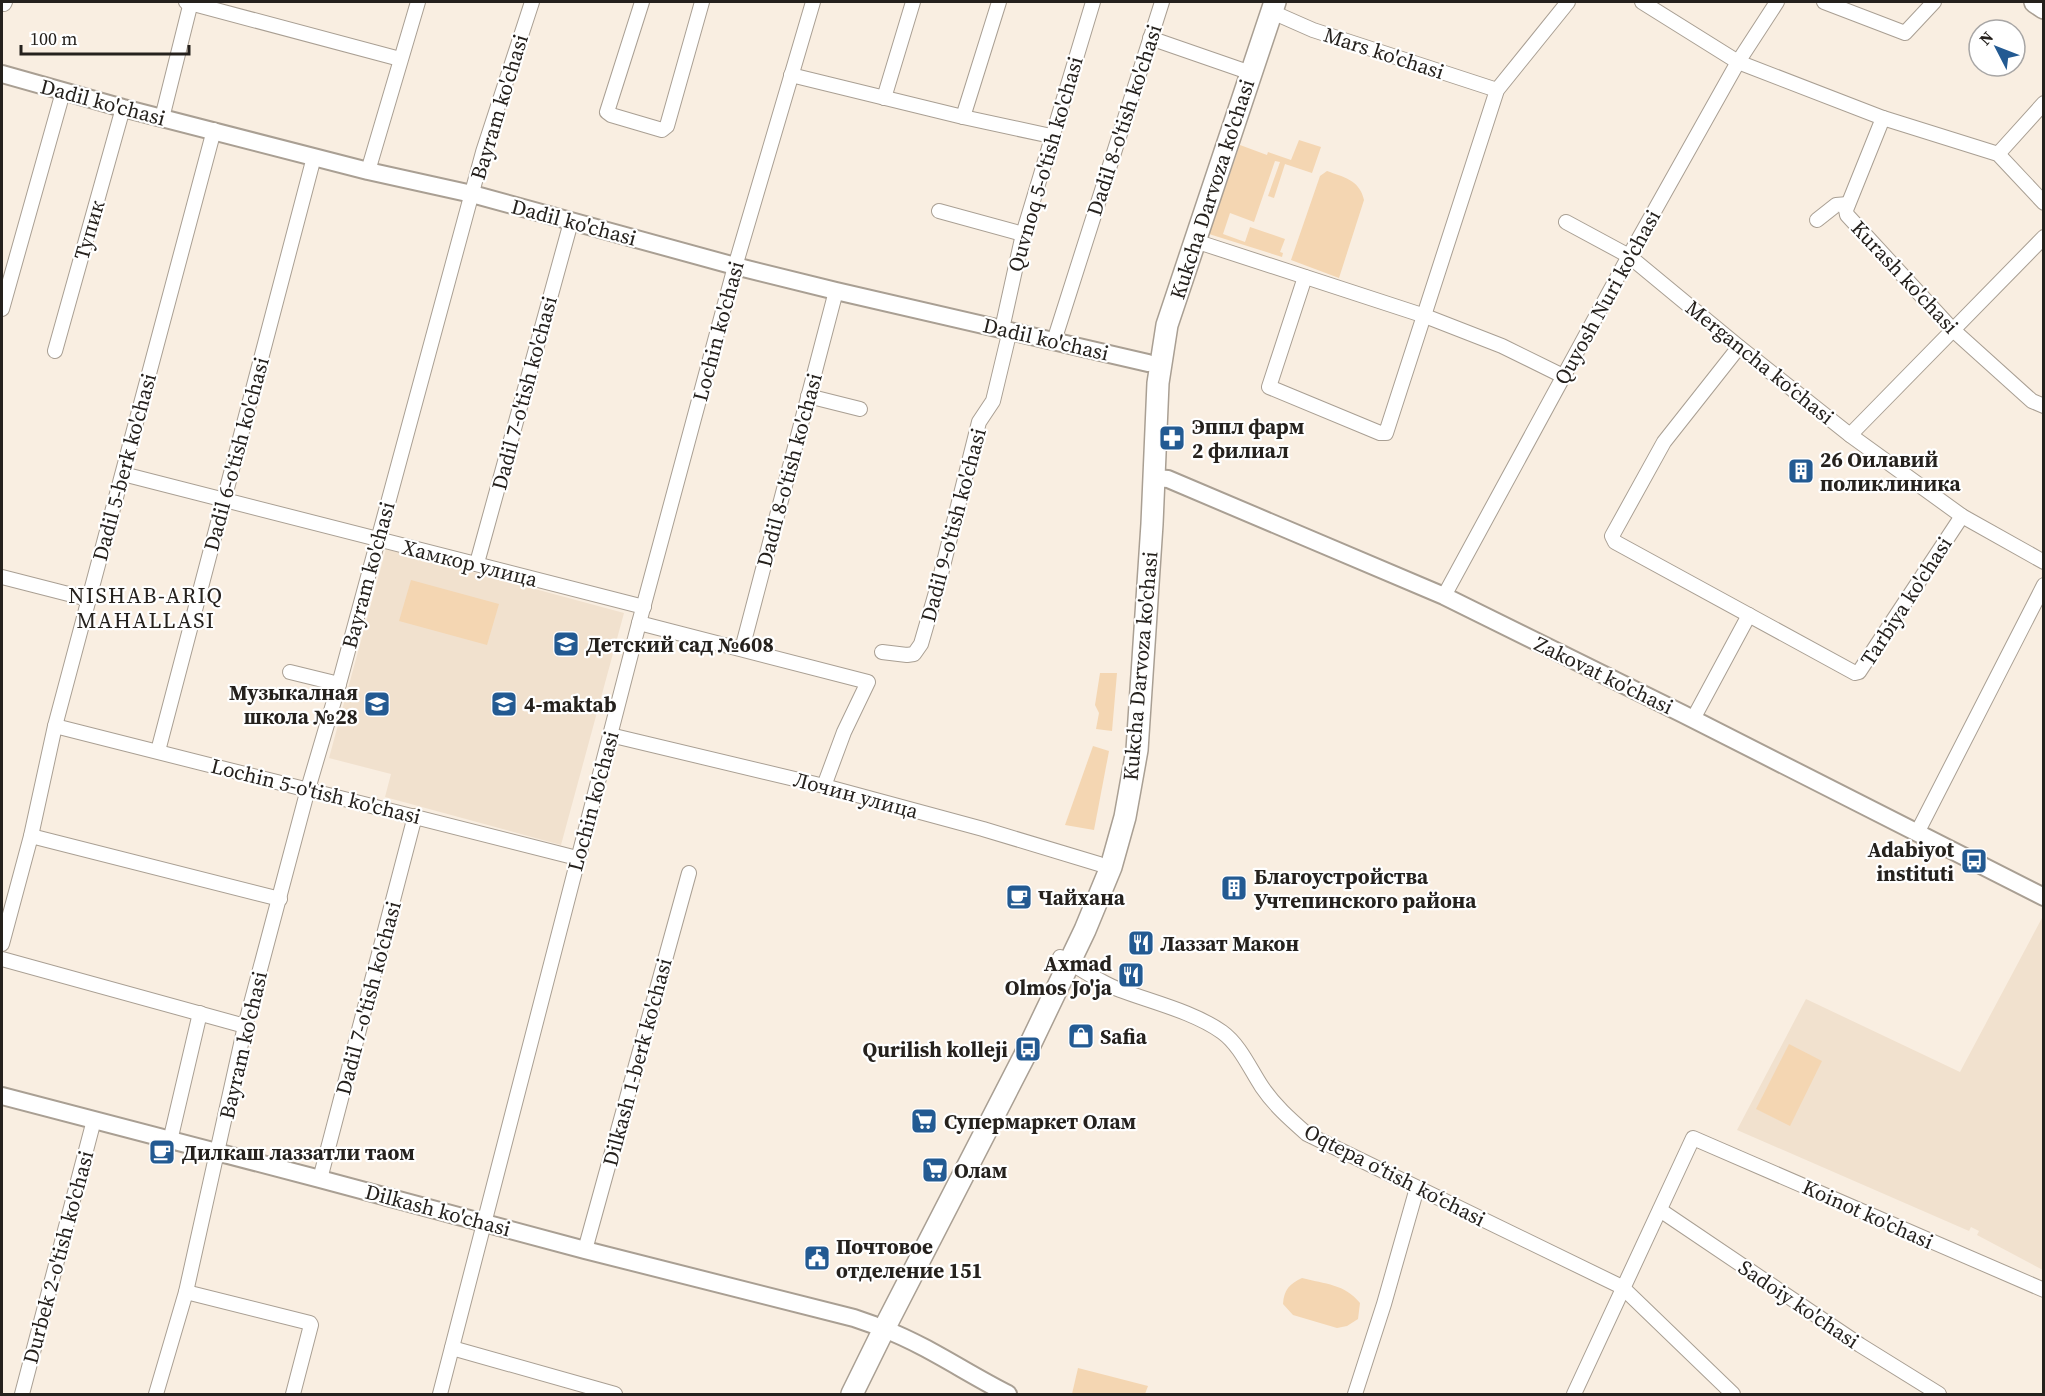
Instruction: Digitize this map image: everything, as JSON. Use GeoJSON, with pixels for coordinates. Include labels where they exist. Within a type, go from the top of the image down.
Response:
{"type":"FeatureCollection","features":[{"type":"Feature","properties":{"kind":"main road"},"geometry":{"type":"LineString","coordinates":[[2036,2],[2043,8]]}},
{"type":"Feature","properties":{"kind":"main road","name":"Kukcha Darvoza ko'chasi"},"geometry":{"type":"LineString","coordinates":[[839,1395],[879,1327],[1028,1048],[1105,865],[1125,748],[1148,477],[1154,364],[1190,239],[1267,6]]}},
{"type":"Feature","properties":{"kind":"main road","name":"Kukcha Darvoza ko'chasi"},"geometry":{"type":"LineString","coordinates":[[852,1395],[879,1327]]}},
{"type":"Feature","properties":{"kind":"street"},"geometry":{"type":"LineString","coordinates":[[162,118],[189,2],[400,59]]}},
{"type":"Feature","properties":{"kind":"street"},"geometry":{"type":"LineString","coordinates":[[368,171],[418,2]]}},
{"type":"Feature","properties":{"kind":"street","name":"Bayram ko'chasi"},"geometry":{"type":"LineString","coordinates":[[156,1395],[186,1292],[245,1026],[308,789],[339,684],[483,152],[532,2]]}},
{"type":"Feature","properties":{"kind":"street"},"geometry":{"type":"LineString","coordinates":[[642,2],[607,112],[662,130],[666,126],[702,2]]}},
{"type":"Feature","properties":{"kind":"street","name":"Lochin ko'chasi"},"geometry":{"type":"LineString","coordinates":[[440,1395],[639,623],[735,266],[813,2]]}},
{"type":"Feature","properties":{"kind":"street"},"geometry":{"type":"LineString","coordinates":[[884,98],[913,2]]}},
{"type":"Feature","properties":{"kind":"street"},"geometry":{"type":"LineString","coordinates":[[963,117],[999,2]]}},
{"type":"Feature","properties":{"kind":"street","name":"Quvnoq 5-o'tish ko'chasi"},"geometry":{"type":"LineString","coordinates":[[1006,329],[1023,234],[1050,136],[1093,2]]}},
{"type":"Feature","properties":{"kind":"street","name":"Dadil 8-o'tish ko'chasi"},"geometry":{"type":"LineString","coordinates":[[1054,341],[1162,2]]}},
{"type":"Feature","properties":{"kind":"street"},"geometry":{"type":"LineString","coordinates":[[1305,277],[1269,387],[1380,433],[1386,433],[1497,90],[1568,2]]}},
{"type":"Feature","properties":{"kind":"street"},"geometry":{"type":"LineString","coordinates":[[1642,2],[1738,62],[1883,118],[1998,154],[2043,203]]}},
{"type":"Feature","properties":{"kind":"street","name":"Quyosh Nuri ko'chasi"},"geometry":{"type":"LineString","coordinates":[[1444,596],[1629,256],[1738,62],[1777,2]]}},
{"type":"Feature","properties":{"kind":"street"},"geometry":{"type":"LineString","coordinates":[[1824,2],[1905,33],[1934,2]]}},
{"type":"Feature","properties":{"kind":"street","name":"Mars ko'chasi"},"geometry":{"type":"LineString","coordinates":[[1267,6],[1313,30],[1497,90]]}},
{"type":"Feature","properties":{"kind":"street"},"geometry":{"type":"LineString","coordinates":[[1150,38],[1245,71]]}},
{"type":"Feature","properties":{"kind":"street","name":"Dadil ko'chasi"},"geometry":{"type":"LineString","coordinates":[[2,74],[123,108],[368,171],[472,194],[735,266],[1154,364]]}},
{"type":"Feature","properties":{"kind":"street"},"geometry":{"type":"LineString","coordinates":[[791,75],[1050,136]]}},
{"type":"Feature","properties":{"kind":"street"},"geometry":{"type":"LineString","coordinates":[[2,309],[63,92]]}},
{"type":"Feature","properties":{"kind":"street"},"geometry":{"type":"LineString","coordinates":[[1998,154],[2043,103]]}},
{"type":"Feature","properties":{"kind":"street","name":"Тупик"},"geometry":{"type":"LineString","coordinates":[[55,351],[123,108]]}},
{"type":"Feature","properties":{"kind":"street","name":"Kurash ko'chasi"},"geometry":{"type":"LineString","coordinates":[[1883,118],[1848,204],[1847,215],[1952,329],[2032,401],[2043,406]]}},
{"type":"Feature","properties":{"kind":"street","name":"Dadil 5-berk ko'chasi"},"geometry":{"type":"LineString","coordinates":[[2,944],[31,836],[55,726],[88,599],[214,130]]}},
{"type":"Feature","properties":{"kind":"street","name":"Dadil 6-o'tish ko'chasi"},"geometry":{"type":"LineString","coordinates":[[158,751],[314,157]]}},
{"type":"Feature","properties":{"kind":"street"},"geometry":{"type":"LineString","coordinates":[[1817,220],[1836,205],[1848,204]]}},
{"type":"Feature","properties":{"kind":"street"},"geometry":{"type":"LineString","coordinates":[[939,211],[1023,234]]}},
{"type":"Feature","properties":{"kind":"street","name":"Dadil 7-o'tish ko'chasi"},"geometry":{"type":"LineString","coordinates":[[477,563],[571,222]]}},
{"type":"Feature","properties":{"kind":"street","name":"Mergancha koʻchasi"},"geometry":{"type":"LineString","coordinates":[[1566,222],[1629,256],[1850,435],[1962,516],[2043,562]]}},
{"type":"Feature","properties":{"kind":"street"},"geometry":{"type":"LineString","coordinates":[[1850,435],[2043,237]]}},
{"type":"Feature","properties":{"kind":"street"},"geometry":{"type":"LineString","coordinates":[[1190,239],[1425,316],[1502,346],[1563,376]]}},
{"type":"Feature","properties":{"kind":"street","name":"Dadil 8-o'tish ko'chasi"},"geometry":{"type":"LineString","coordinates":[[742,649],[836,291]]}},
{"type":"Feature","properties":{"kind":"street","name":"Dadil 9-o'tish ko'chasi"},"geometry":{"type":"LineString","coordinates":[[882,652],[914,654],[921,644],[979,422],[993,401],[1006,329]]}},
{"type":"Feature","properties":{"kind":"street","name":"Tarbiya ko'chasi"},"geometry":{"type":"LineString","coordinates":[[1739,347],[1664,442],[1612,536],[1615,542],[1849,671],[1859,672],[1962,516]]}},
{"type":"Feature","properties":{"kind":"street"},"geometry":{"type":"LineString","coordinates":[[808,396],[860,409]]}},
{"type":"Feature","properties":{"kind":"street","name":"Хамкор улица"},"geometry":{"type":"LineString","coordinates":[[123,474],[644,607]]}},
{"type":"Feature","properties":{"kind":"street","name":"Zakovat ko'chasi"},"geometry":{"type":"LineString","coordinates":[[1148,477],[1168,479],[1444,596],[1693,719],[2043,897]]}},
{"type":"Feature","properties":{"kind":"street"},"geometry":{"type":"LineString","coordinates":[[2,577],[88,599]]}},
{"type":"Feature","properties":{"kind":"street"},"geometry":{"type":"LineString","coordinates":[[1917,833],[2043,585]]}},
{"type":"Feature","properties":{"kind":"street"},"geometry":{"type":"LineString","coordinates":[[1693,719],[1749,615]]}},
{"type":"Feature","properties":{"kind":"street"},"geometry":{"type":"LineString","coordinates":[[639,623],[868,682],[844,732],[824,786]]}},
{"type":"Feature","properties":{"kind":"street"},"geometry":{"type":"LineString","coordinates":[[290,672],[339,684]]}},
{"type":"Feature","properties":{"kind":"street","name":"Lochin 5-o'tish ko'chasi"},"geometry":{"type":"LineString","coordinates":[[55,726],[578,858]]}},
{"type":"Feature","properties":{"kind":"street","name":"Лочин улица"},"geometry":{"type":"LineString","coordinates":[[610,735],[824,786],[1105,865]]}},
{"type":"Feature","properties":{"kind":"street","name":"Dadil 7-o'tish ko'chasi"},"geometry":{"type":"LineString","coordinates":[[320,1179],[415,816]]}},
{"type":"Feature","properties":{"kind":"street"},"geometry":{"type":"LineString","coordinates":[[31,836],[280,899]]}},
{"type":"Feature","properties":{"kind":"street","name":"Dilkash 1-berk ko'chasi"},"geometry":{"type":"LineString","coordinates":[[585,1250],[689,873]]}},
{"type":"Feature","properties":{"kind":"street"},"geometry":{"type":"LineString","coordinates":[[2,959],[245,1026]]}},
{"type":"Feature","properties":{"kind":"street","name":"Oqtepa oʻtish koʻchasi"},"geometry":{"type":"LineString","coordinates":[[1065,960],[1120,990],[1144,997],[1223,1032],[1234,1043],[1273,1102],[1307,1134],[1622,1287],[1733,1395]]}},
{"type":"Feature","properties":{"kind":"street"},"geometry":{"type":"LineString","coordinates":[[170,1141],[200,1013]]}},
{"type":"Feature","properties":{"kind":"street","name":"Dilkash ko'chasi"},"geometry":{"type":"LineString","coordinates":[[2,1096],[585,1250],[854,1318],[915,1342],[1008,1395]]}},
{"type":"Feature","properties":{"kind":"street","name":"Durbek 2-o'tish ko'chasi"},"geometry":{"type":"LineString","coordinates":[[22,1395],[94,1120]]}},
{"type":"Feature","properties":{"kind":"street","name":"Koinot ko'chasi"},"geometry":{"type":"LineString","coordinates":[[1660,1210],[1693,1138],[2043,1290]]}},
{"type":"Feature","properties":{"kind":"street"},"geometry":{"type":"LineString","coordinates":[[1355,1395],[1418,1188]]}},
{"type":"Feature","properties":{"kind":"street"},"geometry":{"type":"LineString","coordinates":[[1574,1395],[1622,1287],[1660,1210]]}},
{"type":"Feature","properties":{"kind":"street","name":"Sadoiy ko'chasi"},"geometry":{"type":"LineString","coordinates":[[1660,1210],[1860,1345],[1939,1395]]}},
{"type":"Feature","properties":{"kind":"street"},"geometry":{"type":"LineString","coordinates":[[186,1292],[310,1323],[293,1395]]}},
{"type":"Feature","properties":{"kind":"street"},"geometry":{"type":"LineString","coordinates":[[452,1348],[580,1390],[615,1395]]}},
{"type":"Feature","properties":{"kind":"street"},"geometry":{"type":"LineString","coordinates":[[1910,1395],[1921,1383]]}},
{"type":"Feature","properties":{"kind":"shaded area"},"geometry":{"type":"Polygon","coordinates":[[[1299,140],[1321,147],[1312,173],[1285,164],[1274,198],[1268,196],[1280,162],[1275,161],[1254,222],[1230,213],[1223,234],[1245,242],[1250,227],[1285,239],[1280,252],[1283,253],[1282,257],[1209,234],[1240,145],[1267,155],[1268,152],[1291,160],[1299,140]]]}},
{"type":"Feature","properties":{"kind":"shaded area"},"geometry":{"type":"Polygon","coordinates":[[[1327,171],[1355,184],[1364,200],[1339,278],[1291,260],[1320,176],[1327,171]]]}},
{"type":"Feature","properties":{"kind":"shaded area","name":"4-maktab"},"geometry":{"type":"Polygon","coordinates":[[[386,549],[624,613],[561,845],[385,797],[391,774],[329,758],[386,549]]]}},
{"type":"Feature","properties":{"kind":"shaded area"},"geometry":{"type":"Polygon","coordinates":[[[411,580],[499,604],[487,645],[399,621],[411,580]]]}},
{"type":"Feature","properties":{"kind":"shaded area"},"geometry":{"type":"Polygon","coordinates":[[[1100,673],[1117,673],[1112,731],[1096,729],[1099,713],[1095,705],[1100,673]]]}},
{"type":"Feature","properties":{"kind":"shaded area"},"geometry":{"type":"Polygon","coordinates":[[[1093,746],[1109,751],[1094,830],[1065,825],[1093,746]]]}},
{"type":"Feature","properties":{"kind":"shaded area"},"geometry":{"type":"Polygon","coordinates":[[[2043,916],[2043,1270],[1977,1235],[1979,1231],[1971,1227],[1969,1231],[1737,1130],[1806,999],[1960,1072],[2043,916]]]}},
{"type":"Feature","properties":{"kind":"shaded area"},"geometry":{"type":"Polygon","coordinates":[[[1789,1044],[1822,1061],[1790,1126],[1756,1109],[1789,1044]]]}},
{"type":"Feature","properties":{"kind":"shaded area"},"geometry":{"type":"Polygon","coordinates":[[[1302,1278],[1348,1292],[1360,1303],[1358,1319],[1347,1326],[1337,1328],[1293,1315],[1283,1304],[1285,1295],[1291,1285],[1302,1278]]]}},
{"type":"Feature","properties":{"kind":"shaded area"},"geometry":{"type":"Polygon","coordinates":[[[1078,1368],[1148,1386],[1145,1394],[1072,1394],[1078,1368]]]}},
{"type":"Feature","properties":{"kind":"place","name":"Эппл фарм 2 филиал"},"geometry":{"type":"Point","coordinates":[1172,438]}},
{"type":"Feature","properties":{"kind":"place","name":"26 Оилавий поликлиника"},"geometry":{"type":"Point","coordinates":[1801,471]}},
{"type":"Feature","properties":{"kind":"place","name":"Детский сад №608"},"geometry":{"type":"Point","coordinates":[566,644]}},
{"type":"Feature","properties":{"kind":"place","name":"Музыкалная школа №28"},"geometry":{"type":"Point","coordinates":[377,704]}},
{"type":"Feature","properties":{"kind":"place","name":"4-maktab"},"geometry":{"type":"Point","coordinates":[504,704]}},
{"type":"Feature","properties":{"kind":"place","name":"Adabiyot instituti"},"geometry":{"type":"Point","coordinates":[1974,861]}},
{"type":"Feature","properties":{"kind":"place","name":"Благоустройства Учтепинского района"},"geometry":{"type":"Point","coordinates":[1234,888]}},
{"type":"Feature","properties":{"kind":"place","name":"Чайхана"},"geometry":{"type":"Point","coordinates":[1019,897]}},
{"type":"Feature","properties":{"kind":"place","name":"Лаззат Макон"},"geometry":{"type":"Point","coordinates":[1141,943]}},
{"type":"Feature","properties":{"kind":"place","name":"Axmad Olmos Jo'ja"},"geometry":{"type":"Point","coordinates":[1131,975]}},
{"type":"Feature","properties":{"kind":"place","name":"Safia"},"geometry":{"type":"Point","coordinates":[1081,1036]}},
{"type":"Feature","properties":{"kind":"place","name":"Qurilish kolleji"},"geometry":{"type":"Point","coordinates":[1028,1049]}},
{"type":"Feature","properties":{"kind":"place","name":"Супермаркет Олам"},"geometry":{"type":"Point","coordinates":[924,1121]}},
{"type":"Feature","properties":{"kind":"place","name":"Дилкаш лаззатли таом"},"geometry":{"type":"Point","coordinates":[162,1152]}},
{"type":"Feature","properties":{"kind":"place","name":"Олам"},"geometry":{"type":"Point","coordinates":[935,1170]}},
{"type":"Feature","properties":{"kind":"place","name":"Почтовое отделение 151"},"geometry":{"type":"Point","coordinates":[817,1258]}},
{"type":"Feature","properties":{"kind":"district","name":"NISHAB-ARIQ MAHALLASI"},"geometry":{"type":"Point","coordinates":[146,608]}}]}
